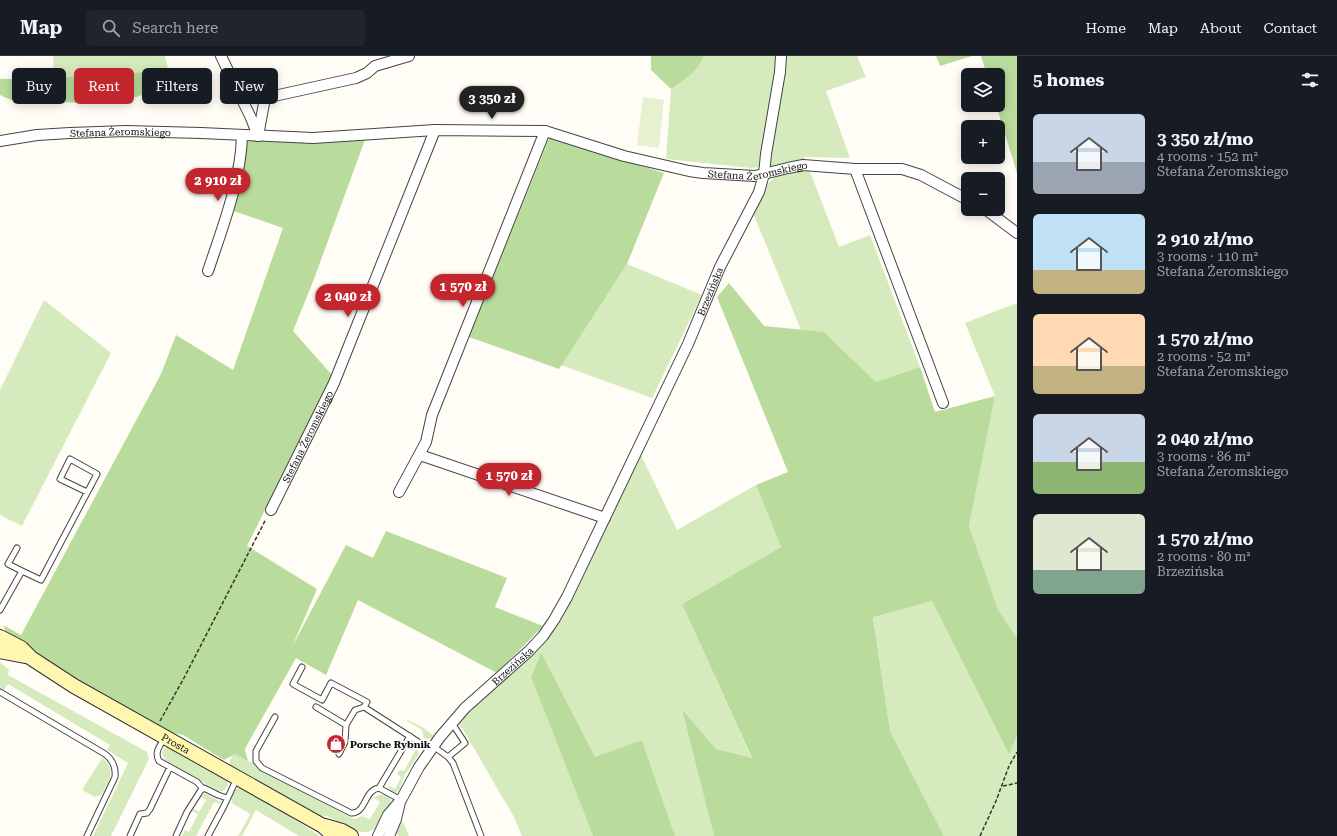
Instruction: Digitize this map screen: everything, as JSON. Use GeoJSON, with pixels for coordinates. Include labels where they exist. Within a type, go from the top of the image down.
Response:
{"type":"FeatureCollection","features":[{"type":"Feature","properties":{"kind":"main road","name":"Prosta"},"geometry":{"type":"LineString","coordinates":[[0,637],[21,648],[31,658],[74,686],[323,826],[343,834]]}},
{"type":"Feature","properties":{"kind":"main road","name":"Prosta"},"geometry":{"type":"LineString","coordinates":[[0,651],[31,658]]}},
{"type":"Feature","properties":{"kind":"street"},"geometry":{"type":"LineString","coordinates":[[222,56],[230,77],[251,118],[258,136]]}},
{"type":"Feature","properties":{"kind":"street"},"geometry":{"type":"LineString","coordinates":[[258,136],[266,98],[356,78],[367,73],[375,66],[409,56]]}},
{"type":"Feature","properties":{"kind":"street","name":"Brzezińska"},"geometry":{"type":"LineString","coordinates":[[378,836],[388,815],[400,800],[432,748],[465,708],[529,651],[549,628],[567,597],[688,344],[720,267],[758,192],[764,174],[780,72],[781,56]]}},
{"type":"Feature","properties":{"kind":"street","name":"Stefana Żeromskiego"},"geometry":{"type":"LineString","coordinates":[[271,510],[334,383],[435,130]]}},
{"type":"Feature","properties":{"kind":"street","name":"Stefana Żeromskiego"},"geometry":{"type":"LineString","coordinates":[[0,141],[37,135],[126,131],[313,138],[435,130],[545,131],[624,156],[689,171],[755,176],[803,166],[855,169],[902,169],[921,175],[961,196]]}},
{"type":"Feature","properties":{"kind":"street"},"geometry":{"type":"LineString","coordinates":[[399,492],[426,442],[432,415],[545,131]]}},
{"type":"Feature","properties":{"kind":"street"},"geometry":{"type":"LineString","coordinates":[[208,270],[231,196],[242,153],[242,136]]}},
{"type":"Feature","properties":{"kind":"street"},"geometry":{"type":"LineString","coordinates":[[855,169],[943,403]]}},
{"type":"Feature","properties":{"kind":"street"},"geometry":{"type":"LineString","coordinates":[[995,216],[1017,233]]}},
{"type":"Feature","properties":{"kind":"street"},"geometry":{"type":"LineString","coordinates":[[420,455],[604,518]]}},
{"type":"Feature","properties":{"kind":"street","name":"Brzezińska"},"geometry":{"type":"LineString","coordinates":[[389,836],[396,819],[400,800]]}},
{"type":"Feature","properties":{"kind":"lane"},"geometry":{"type":"LineString","coordinates":[[17,548],[8,564],[41,580],[97,474],[70,459],[60,479],[87,492]]}},
{"type":"Feature","properties":{"kind":"lane"},"geometry":{"type":"LineString","coordinates":[[0,611],[22,571]]}},
{"type":"Feature","properties":{"kind":"lane"},"geometry":{"type":"LineString","coordinates":[[302,667],[293,684],[322,700],[331,683],[367,702],[364,707],[354,710],[346,725],[345,742],[339,754]]}},
{"type":"Feature","properties":{"kind":"lane"},"geometry":{"type":"LineString","coordinates":[[0,692],[105,754],[112,761],[115,768],[115,777],[87,836]]}},
{"type":"Feature","properties":{"kind":"lane"},"geometry":{"type":"LineString","coordinates":[[316,707],[346,725]]}},
{"type":"Feature","properties":{"kind":"lane"},"geometry":{"type":"LineString","coordinates":[[364,707],[410,736],[448,756],[458,776],[481,836]]}},
{"type":"Feature","properties":{"kind":"lane"},"geometry":{"type":"LineString","coordinates":[[275,717],[256,751],[256,761],[262,768],[351,813],[359,811],[369,795],[379,788],[410,736]]}},
{"type":"Feature","properties":{"kind":"lane"},"geometry":{"type":"LineString","coordinates":[[448,756],[465,743],[452,723]]}},
{"type":"Feature","properties":{"kind":"lane"},"geometry":{"type":"LineString","coordinates":[[160,734],[157,751],[157,757],[160,762],[197,782],[203,789],[204,788],[218,796],[227,798]]}},
{"type":"Feature","properties":{"kind":"lane"},"geometry":{"type":"LineString","coordinates":[[130,836],[140,814],[147,813],[150,809],[170,767]]}},
{"type":"Feature","properties":{"kind":"lane"},"geometry":{"type":"LineString","coordinates":[[208,836],[238,778]]}},
{"type":"Feature","properties":{"kind":"lane"},"geometry":{"type":"LineString","coordinates":[[379,788],[400,800]]}},
{"type":"Feature","properties":{"kind":"lane"},"geometry":{"type":"LineString","coordinates":[[176,836],[187,812],[200,791],[203,789]]}},
{"type":"Feature","properties":{"kind":"path"},"geometry":{"type":"LineString","coordinates":[[160,734],[186,676],[271,510]]}},
{"type":"Feature","properties":{"kind":"path"},"geometry":{"type":"LineString","coordinates":[[980,836],[1017,752]]}},
{"type":"Feature","properties":{"kind":"path"},"geometry":{"type":"LineString","coordinates":[[1003,786],[1017,783]]}},
{"type":"Feature","properties":{"kind":"green space"},"geometry":{"type":"Polygon","coordinates":[[[53,56],[165,56],[168,68],[142,68],[142,72],[134,72],[134,68],[74,68],[74,77],[66,77],[66,68],[54,68],[53,56]]]}},
{"type":"Feature","properties":{"kind":"green space"},"geometry":{"type":"Polygon","coordinates":[[[651,56],[704,56],[698,67],[686,79],[671,89],[651,70],[651,56]]]}},
{"type":"Feature","properties":{"kind":"green space"},"geometry":{"type":"Polygon","coordinates":[[[704,56],[775,56],[777,64],[759,167],[751,168],[666,159],[671,89],[686,79],[698,67],[704,56]]]}},
{"type":"Feature","properties":{"kind":"green space"},"geometry":{"type":"Polygon","coordinates":[[[785,56],[857,56],[866,77],[826,91],[850,158],[804,157],[806,161],[768,168],[785,56]]]}},
{"type":"Feature","properties":{"kind":"green space"},"geometry":{"type":"Polygon","coordinates":[[[936,56],[972,56],[940,66],[936,56]]]}},
{"type":"Feature","properties":{"kind":"green space"},"geometry":{"type":"Polygon","coordinates":[[[981,56],[1017,56],[1017,173],[1005,134],[1005,120],[1001,120],[998,112],[1005,112],[1005,68],[985,68],[981,56]]]}},
{"type":"Feature","properties":{"kind":"green space"},"geometry":{"type":"Polygon","coordinates":[[[142,72],[142,95],[136,97],[134,97],[134,73],[142,72]]]}},
{"type":"Feature","properties":{"kind":"green space"},"geometry":{"type":"Polygon","coordinates":[[[66,77],[74,77],[74,103],[66,102],[66,77]]]}},
{"type":"Feature","properties":{"kind":"green space"},"geometry":{"type":"Polygon","coordinates":[[[0,79],[12,79],[12,100],[0,95],[0,79]]]}},
{"type":"Feature","properties":{"kind":"green space"},"geometry":{"type":"Polygon","coordinates":[[[643,97],[664,100],[659,148],[637,145],[643,97]]]}},
{"type":"Feature","properties":{"kind":"green space"},"geometry":{"type":"Polygon","coordinates":[[[550,136],[664,173],[627,264],[559,369],[469,337],[550,136]]]}},
{"type":"Feature","properties":{"kind":"green space"},"geometry":{"type":"Polygon","coordinates":[[[366,137],[314,279],[293,331],[332,375],[247,546],[317,589],[292,647],[346,545],[373,558],[386,531],[507,578],[495,607],[543,626],[497,673],[358,600],[326,675],[296,658],[247,745],[245,750],[248,761],[235,754],[224,760],[183,735],[168,732],[66,676],[35,652],[7,635],[3,625],[21,635],[161,374],[176,335],[233,370],[283,228],[231,210],[245,140],[366,137]]]}},
{"type":"Feature","properties":{"kind":"green space"},"geometry":{"type":"Polygon","coordinates":[[[809,169],[839,247],[870,235],[920,367],[876,382],[824,332],[801,330],[753,213],[765,188],[779,174],[794,170],[809,169]]]}},
{"type":"Feature","properties":{"kind":"green space"},"geometry":{"type":"Polygon","coordinates":[[[627,264],[702,295],[652,398],[561,365],[627,264]]]}},
{"type":"Feature","properties":{"kind":"green space"},"geometry":{"type":"Polygon","coordinates":[[[729,283],[764,326],[824,332],[876,382],[920,367],[935,412],[995,396],[969,526],[998,610],[1017,638],[1017,736],[1009,754],[932,601],[873,617],[890,731],[944,836],[714,836],[682,709],[716,749],[752,758],[682,604],[781,547],[756,485],[788,472],[717,297],[729,283]]]}},
{"type":"Feature","properties":{"kind":"green space"},"geometry":{"type":"Polygon","coordinates":[[[44,300],[111,353],[22,526],[0,515],[0,390],[44,300]]]}},
{"type":"Feature","properties":{"kind":"green space"},"geometry":{"type":"Polygon","coordinates":[[[1017,303],[1017,638],[998,611],[969,526],[995,396],[965,323],[1017,303]]]}},
{"type":"Feature","properties":{"kind":"green space"},"geometry":{"type":"Polygon","coordinates":[[[641,455],[677,530],[756,485],[781,547],[682,604],[752,759],[716,749],[683,710],[714,836],[675,836],[642,740],[595,758],[541,652],[531,677],[593,836],[522,836],[514,817],[462,728],[457,723],[531,654],[558,626],[641,455]]]}},
{"type":"Feature","properties":{"kind":"green space"},"geometry":{"type":"Polygon","coordinates":[[[932,601],[1009,753],[1017,736],[1017,836],[944,836],[890,731],[873,616],[932,601]]]}},
{"type":"Feature","properties":{"kind":"green space"},"geometry":{"type":"Polygon","coordinates":[[[541,652],[595,757],[642,740],[675,836],[593,836],[531,677],[541,652]]]}},
{"type":"Feature","properties":{"kind":"green space"},"geometry":{"type":"Polygon","coordinates":[[[0,662],[9,670],[8,675],[147,752],[149,759],[111,836],[93,836],[128,763],[107,750],[110,745],[8,684],[4,690],[0,687],[0,662]]]}},
{"type":"Feature","properties":{"kind":"green space"},"geometry":{"type":"Polygon","coordinates":[[[408,720],[424,728],[434,736],[433,738],[424,738],[422,730],[407,721],[408,720]]]}},
{"type":"Feature","properties":{"kind":"green space"},"geometry":{"type":"Polygon","coordinates":[[[168,746],[226,777],[228,782],[227,788],[223,791],[218,791],[165,760],[162,753],[168,746]]]}},
{"type":"Feature","properties":{"kind":"green space"},"geometry":{"type":"Polygon","coordinates":[[[413,746],[417,748],[419,754],[404,776],[400,789],[396,793],[391,791],[388,786],[395,789],[401,777],[397,774],[398,771],[404,771],[415,751],[410,748],[413,746]]]}},
{"type":"Feature","properties":{"kind":"green space"},"geometry":{"type":"Polygon","coordinates":[[[234,753],[253,763],[261,771],[354,819],[362,816],[370,819],[380,802],[374,798],[376,796],[384,795],[392,802],[376,828],[368,832],[360,832],[327,816],[320,816],[291,802],[230,766],[230,760],[234,753]]]}},
{"type":"Feature","properties":{"kind":"green space"},"geometry":{"type":"Polygon","coordinates":[[[102,758],[107,762],[110,776],[101,795],[95,797],[82,790],[102,758]]]}},
{"type":"Feature","properties":{"kind":"green space"},"geometry":{"type":"Polygon","coordinates":[[[240,787],[274,806],[320,836],[299,836],[256,810],[242,836],[238,836],[250,815],[233,804],[231,798],[236,789],[240,787]]]}},
{"type":"Feature","properties":{"kind":"green space"},"geometry":{"type":"Polygon","coordinates":[[[204,794],[221,802],[220,804],[214,802],[196,836],[182,836],[185,830],[189,832],[198,814],[192,811],[194,809],[199,812],[206,800],[201,797],[204,794]]]}},
{"type":"Feature","properties":{"kind":"green space"},"geometry":{"type":"Polygon","coordinates":[[[402,822],[409,836],[399,836],[396,833],[398,824],[402,822]]]}},
{"type":"Feature","properties":{"kind":"place","name":"Porsche Rybnik"},"geometry":{"type":"Point","coordinates":[336,744]}}]}
